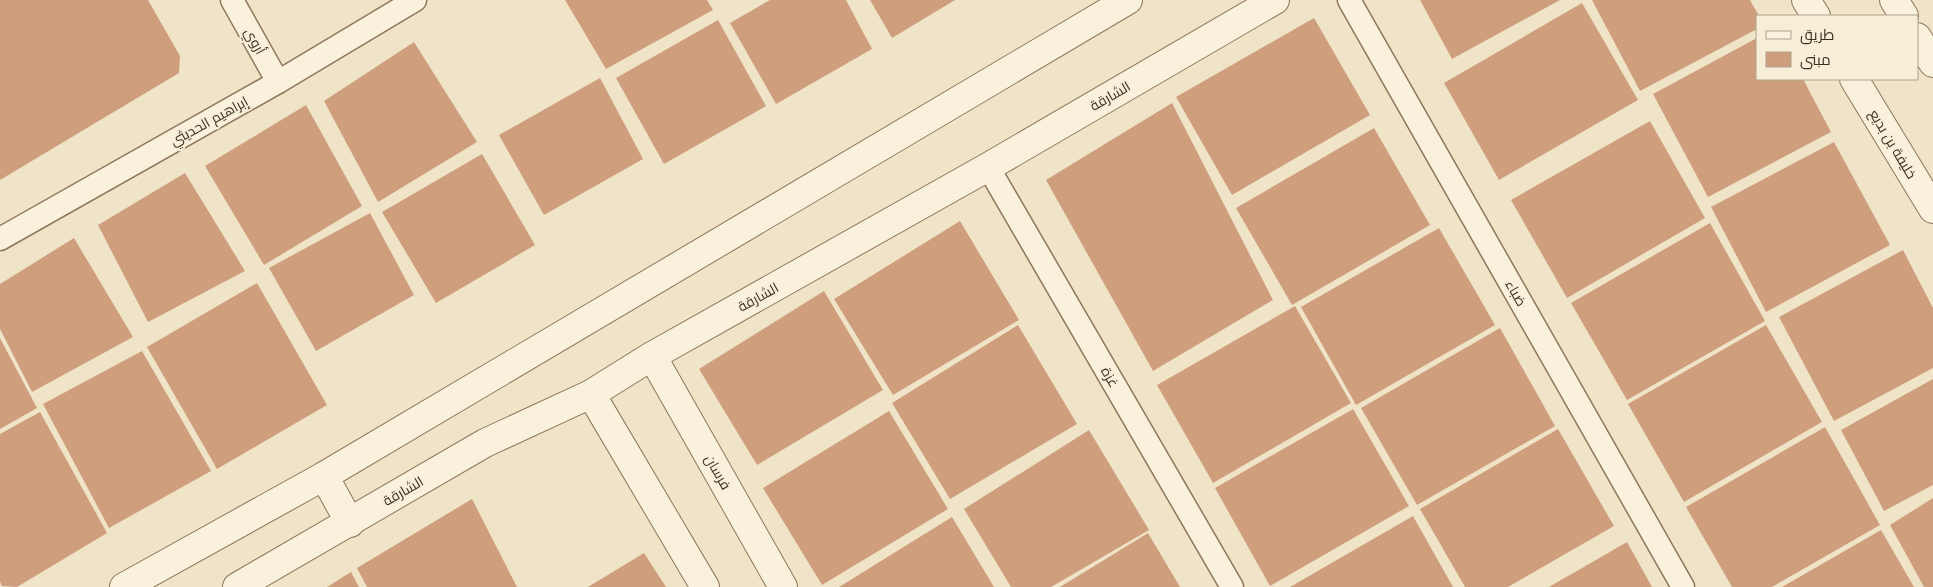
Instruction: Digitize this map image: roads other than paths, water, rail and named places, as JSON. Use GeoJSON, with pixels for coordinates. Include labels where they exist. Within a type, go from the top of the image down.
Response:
{"type":"FeatureCollection","features":[{"type":"Feature","properties":{"kind":"street","name":"أروي"},"geometry":{"type":"LineString","coordinates":[[232,0],[278,82]]}},
{"type":"Feature","properties":{"kind":"street","name":"إبراهيم الحديثي"},"geometry":{"type":"LineString","coordinates":[[0,239],[278,82],[415,0]]}},
{"type":"Feature","properties":{"kind":"street"},"geometry":{"type":"LineString","coordinates":[[124,587],[324,476],[1128,0]]}},
{"type":"Feature","properties":{"kind":"street","name":"الشارقة"},"geometry":{"type":"LineString","coordinates":[[237,587],[485,443],[591,394],[652,356],[988,167],[1275,0]]}},
{"type":"Feature","properties":{"kind":"street","name":"ضباء"},"geometry":{"type":"LineString","coordinates":[[1349,0],[1683,587]]}},
{"type":"Feature","properties":{"kind":"street"},"geometry":{"type":"LineString","coordinates":[[1806,0],[1815,15]]}},
{"type":"Feature","properties":{"kind":"street"},"geometry":{"type":"LineString","coordinates":[[1894,0],[1903,15]]}},
{"type":"Feature","properties":{"kind":"street"},"geometry":{"type":"LineString","coordinates":[[1918,39],[1933,63]]}},
{"type":"Feature","properties":{"kind":"street","name":"خليفة بن بديع"},"geometry":{"type":"LineString","coordinates":[[1855,80],[1933,209]]}},
{"type":"Feature","properties":{"kind":"street","name":"غزة"},"geometry":{"type":"LineString","coordinates":[[988,167],[1232,587]]}},
{"type":"Feature","properties":{"kind":"street","name":"فرسان"},"geometry":{"type":"LineString","coordinates":[[652,356],[783,587]]}},
{"type":"Feature","properties":{"kind":"street"},"geometry":{"type":"LineString","coordinates":[[591,394],[705,587]]}},
{"type":"Feature","properties":{"kind":"street"},"geometry":{"type":"LineString","coordinates":[[324,476],[350,523]]}}]}
